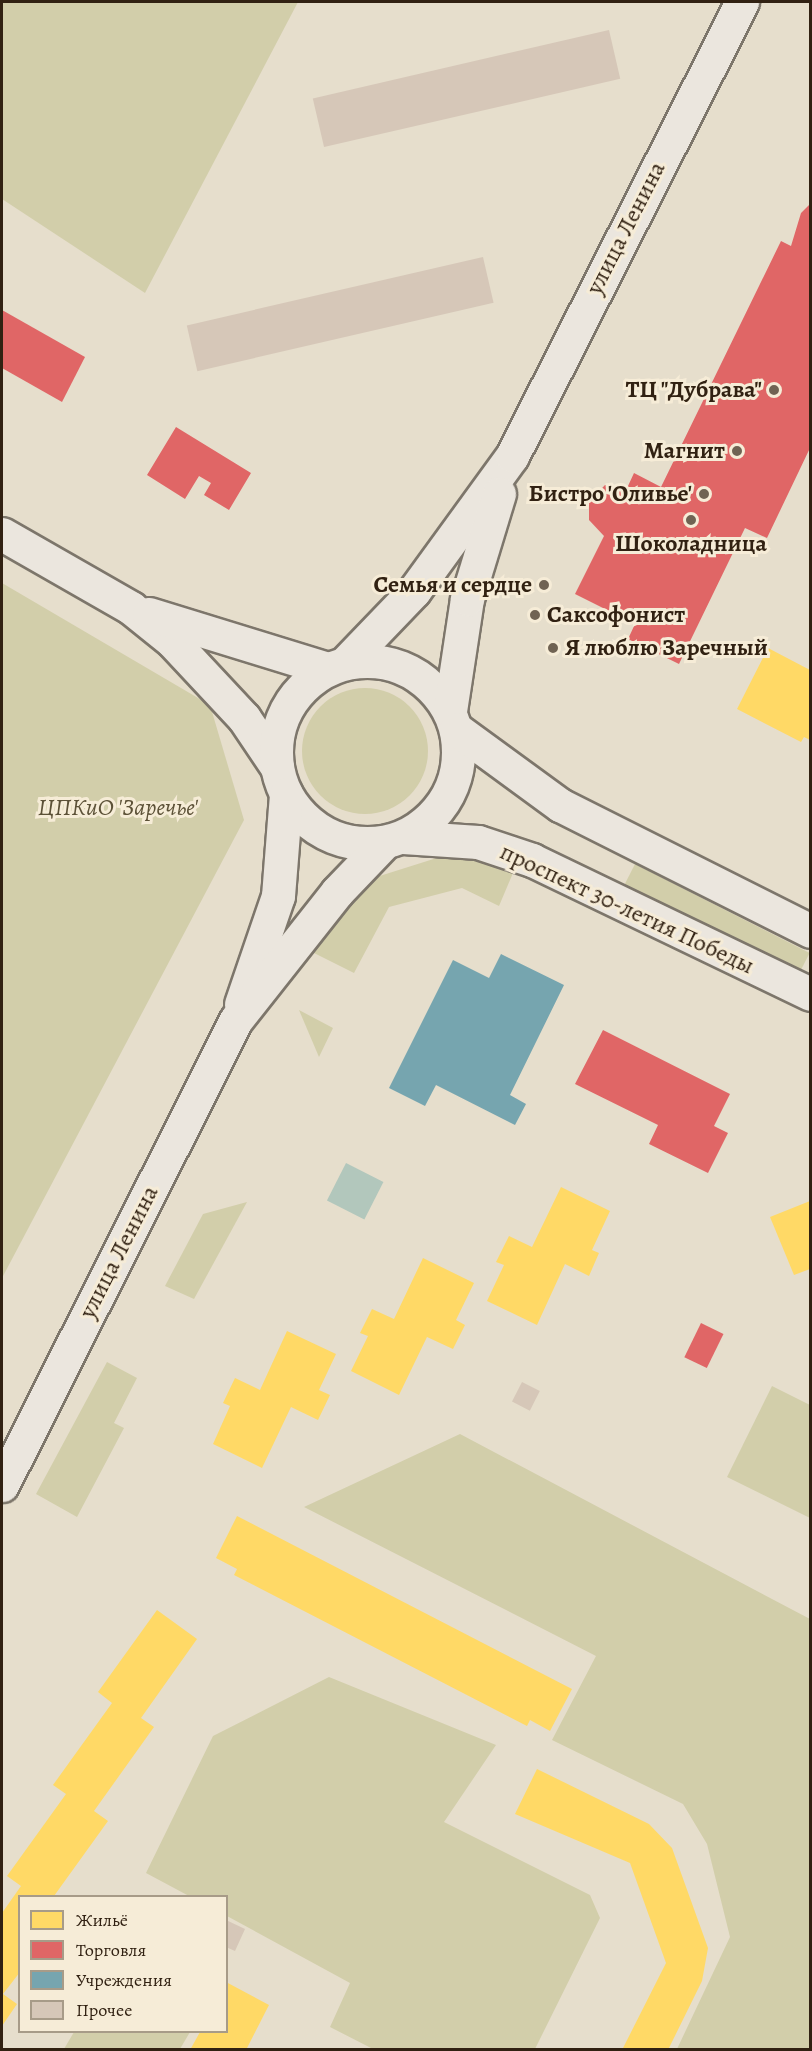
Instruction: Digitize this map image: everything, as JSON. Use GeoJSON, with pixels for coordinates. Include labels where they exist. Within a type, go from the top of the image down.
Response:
{"type":"FeatureCollection","features":[{"type":"Feature","properties":{"kind":"main road","name":"улица Ленина"},"geometry":{"type":"LineString","coordinates":[[337,666],[414,591],[512,456],[742,2]]}},
{"type":"Feature","properties":{"kind":"main road","name":"улица Ленина"},"geometry":{"type":"LineString","coordinates":[[453,720],[467,599],[512,456]]}},
{"type":"Feature","properties":{"kind":"main road"},"geometry":{"type":"LineString","coordinates":[[2,534],[130,608],[209,678],[281,781],[303,818],[327,834],[355,843],[393,840],[430,819],[450,793],[459,762],[453,720]]}},
{"type":"Feature","properties":{"kind":"main road"},"geometry":{"type":"LineString","coordinates":[[130,608],[337,666]]}},
{"type":"Feature","properties":{"kind":"main road"},"geometry":{"type":"LineString","coordinates":[[281,781],[277,738],[286,710],[304,686],[337,666],[376,660],[406,669],[431,686],[453,720],[560,805],[810,931]]}},
{"type":"Feature","properties":{"kind":"main road","name":"улица Ленина"},"geometry":{"type":"LineString","coordinates":[[2,1485],[236,1020],[279,896],[281,781]]}},
{"type":"Feature","properties":{"kind":"main road","name":"улица Ленина"},"geometry":{"type":"LineString","coordinates":[[236,1020],[337,892],[393,840]]}},
{"type":"Feature","properties":{"kind":"main road","name":"проспект 30-летия Победы"},"geometry":{"type":"LineString","coordinates":[[393,840],[478,842],[532,860],[810,994]]}},
{"type":"Feature","properties":{"kind":"green space"},"geometry":{"type":"Polygon","coordinates":[[[2,2],[298,2],[145,293],[2,199],[2,2]]]}},
{"type":"Feature","properties":{"kind":"green space","name":"ЦПКиО 'Заречье'"},"geometry":{"type":"Polygon","coordinates":[[[2,583],[210,705],[244,820],[2,1278],[2,583]]]}},
{"type":"Feature","properties":{"kind":"green space"},"geometry":{"type":"Polygon","coordinates":[[[365,688],[389,693],[410,706],[423,727],[428,751],[423,775],[410,796],[389,809],[365,814],[341,809],[320,796],[307,775],[302,751],[307,727],[320,706],[341,693],[365,688]]]}},
{"type":"Feature","properties":{"kind":"green space"},"geometry":{"type":"Polygon","coordinates":[[[443,856],[480,860],[513,873],[499,906],[462,888],[389,907],[354,973],[304,948],[367,880],[443,856]]]}},
{"type":"Feature","properties":{"kind":"green space"},"geometry":{"type":"Polygon","coordinates":[[[635,864],[810,953],[799,974],[624,885],[635,864]]]}},
{"type":"Feature","properties":{"kind":"green space"},"geometry":{"type":"Polygon","coordinates":[[[299,1010],[333,1028],[319,1057],[299,1010]]]}},
{"type":"Feature","properties":{"kind":"green space"},"geometry":{"type":"Polygon","coordinates":[[[247,1202],[194,1299],[165,1286],[203,1214],[247,1202]]]}},
{"type":"Feature","properties":{"kind":"green space"},"geometry":{"type":"Polygon","coordinates":[[[107,1362],[137,1378],[114,1423],[124,1428],[77,1517],[36,1494],[107,1362]]]}},
{"type":"Feature","properties":{"kind":"green space"},"geometry":{"type":"Polygon","coordinates":[[[772,1386],[810,1405],[810,1518],[727,1477],[772,1386]]]}},
{"type":"Feature","properties":{"kind":"green space"},"geometry":{"type":"Polygon","coordinates":[[[460,1434],[810,1619],[810,2049],[677,2049],[730,1937],[707,1844],[683,1804],[552,1740],[596,1656],[304,1507],[460,1434]]]}},
{"type":"Feature","properties":{"kind":"green space"},"geometry":{"type":"Polygon","coordinates":[[[329,1677],[496,1745],[444,1822],[590,1895],[600,1918],[535,2049],[373,2049],[330,2027],[350,1983],[228,1917],[228,1895],[187,1895],[146,1873],[213,1736],[329,1677]]]}},
{"type":"Feature","properties":{"kind":"green space"},"geometry":{"type":"Polygon","coordinates":[[[73,2033],[189,2033],[180,2049],[64,2049],[73,2033]]]}},
{"type":"Feature","properties":{"kind":"shaded area"},"geometry":{"type":"Polygon","coordinates":[[[346,1163],[383,1182],[364,1219],[327,1200],[346,1163]]]}},
{"type":"Feature","properties":{"kind":"building: Жильё"},"geometry":{"type":"Polygon","coordinates":[[[768,648],[810,670],[810,740],[804,737],[801,742],[737,709],[768,648]]]}},
{"type":"Feature","properties":{"kind":"building: Жильё"},"geometry":{"type":"Polygon","coordinates":[[[561,1187],[610,1211],[592,1250],[599,1253],[589,1276],[565,1264],[537,1325],[487,1301],[504,1265],[496,1262],[509,1236],[532,1247],[561,1187]]]}},
{"type":"Feature","properties":{"kind":"building: Жильё"},"geometry":{"type":"Polygon","coordinates":[[[810,1201],[810,1269],[794,1275],[770,1217],[810,1201]]]}},
{"type":"Feature","properties":{"kind":"building: Жильё"},"geometry":{"type":"Polygon","coordinates":[[[423,1258],[474,1283],[456,1320],[465,1325],[453,1349],[427,1337],[399,1395],[351,1371],[368,1336],[360,1333],[372,1309],[394,1319],[423,1258]]]}},
{"type":"Feature","properties":{"kind":"building: Жильё"},"geometry":{"type":"Polygon","coordinates":[[[287,1331],[336,1354],[319,1390],[330,1395],[318,1420],[291,1407],[262,1468],[213,1444],[230,1406],[223,1403],[235,1378],[260,1390],[287,1331]]]}},
{"type":"Feature","properties":{"kind":"building: Жильё"},"geometry":{"type":"Polygon","coordinates":[[[237,1516],[572,1689],[550,1731],[530,1720],[527,1726],[234,1575],[237,1569],[216,1558],[237,1516]]]}},
{"type":"Feature","properties":{"kind":"building: Жильё"},"geometry":{"type":"Polygon","coordinates":[[[157,1610],[197,1639],[141,1718],[154,1727],[94,1811],[108,1821],[55,1895],[18,1895],[18,1975],[3,1994],[17,2004],[2,2026],[2,1913],[21,1886],[7,1876],[66,1794],[53,1785],[112,1703],[98,1692],[157,1610]]]}},
{"type":"Feature","properties":{"kind":"building: Жильё"},"geometry":{"type":"Polygon","coordinates":[[[537,1769],[649,1824],[672,1848],[708,1948],[702,1981],[668,2050],[622,2050],[666,1963],[630,1863],[515,1814],[537,1769]]]}},
{"type":"Feature","properties":{"kind":"building: Жильё"},"geometry":{"type":"Polygon","coordinates":[[[228,1983],[269,2005],[246,2050],[190,2050],[199,2033],[228,2033],[228,1983]]]}},
{"type":"Feature","properties":{"kind":"building: Торговля"},"geometry":{"type":"Polygon","coordinates":[[[810,204],[810,448],[767,538],[745,528],[679,664],[628,639],[635,624],[575,594],[604,536],[589,520],[589,502],[605,485],[628,486],[634,473],[661,487],[781,241],[791,246],[801,213],[810,204]]]}},
{"type":"Feature","properties":{"kind":"building: Торговля"},"geometry":{"type":"Polygon","coordinates":[[[2,310],[85,357],[62,402],[2,368],[2,310]]]}},
{"type":"Feature","properties":{"kind":"building: Торговля"},"geometry":{"type":"Polygon","coordinates":[[[176,427],[251,473],[229,510],[204,495],[211,483],[199,476],[185,499],[147,475],[176,427]]]}},
{"type":"Feature","properties":{"kind":"building: Торговля"},"geometry":{"type":"Polygon","coordinates":[[[603,1030],[730,1094],[714,1126],[728,1133],[708,1173],[649,1144],[658,1125],[575,1084],[603,1030]]]}},
{"type":"Feature","properties":{"kind":"building: Торговля"},"geometry":{"type":"Polygon","coordinates":[[[701,1323],[723,1334],[707,1368],[684,1357],[701,1323]]]}},
{"type":"Feature","properties":{"kind":"building: Учреждения"},"geometry":{"type":"Polygon","coordinates":[[[501,954],[564,985],[510,1095],[526,1104],[515,1125],[436,1085],[425,1106],[389,1088],[453,960],[489,978],[501,954]]]}},
{"type":"Feature","properties":{"kind":"building: Прочее"},"geometry":{"type":"Polygon","coordinates":[[[609,30],[620,79],[324,147],[313,98],[609,30]]]}},
{"type":"Feature","properties":{"kind":"building: Прочее"},"geometry":{"type":"Polygon","coordinates":[[[483,257],[494,303],[197,371],[187,325],[483,257]]]}},
{"type":"Feature","properties":{"kind":"building: Прочее"},"geometry":{"type":"Polygon","coordinates":[[[522,1382],[540,1391],[530,1411],[512,1402],[522,1382]]]}},
{"type":"Feature","properties":{"kind":"building: Прочее"},"geometry":{"type":"Polygon","coordinates":[[[228,1921],[245,1929],[235,1951],[228,1948],[228,1921]]]}},
{"type":"Feature","properties":{"kind":"place","name":"ТЦ \"Дубрава\""},"geometry":{"type":"Point","coordinates":[774,390]}},
{"type":"Feature","properties":{"kind":"place","name":"Магнит"},"geometry":{"type":"Point","coordinates":[737,451]}},
{"type":"Feature","properties":{"kind":"place","name":"Бистро 'Оливье'"},"geometry":{"type":"Point","coordinates":[704,494]}},
{"type":"Feature","properties":{"kind":"place","name":"Шоколадница"},"geometry":{"type":"Point","coordinates":[691,520]}},
{"type":"Feature","properties":{"kind":"place","name":"Семья и сердце"},"geometry":{"type":"Point","coordinates":[544,585]}},
{"type":"Feature","properties":{"kind":"place","name":"Саксофонист"},"geometry":{"type":"Point","coordinates":[535,615]}},
{"type":"Feature","properties":{"kind":"place","name":"Я люблю Заречный"},"geometry":{"type":"Point","coordinates":[553,648]}}]}
